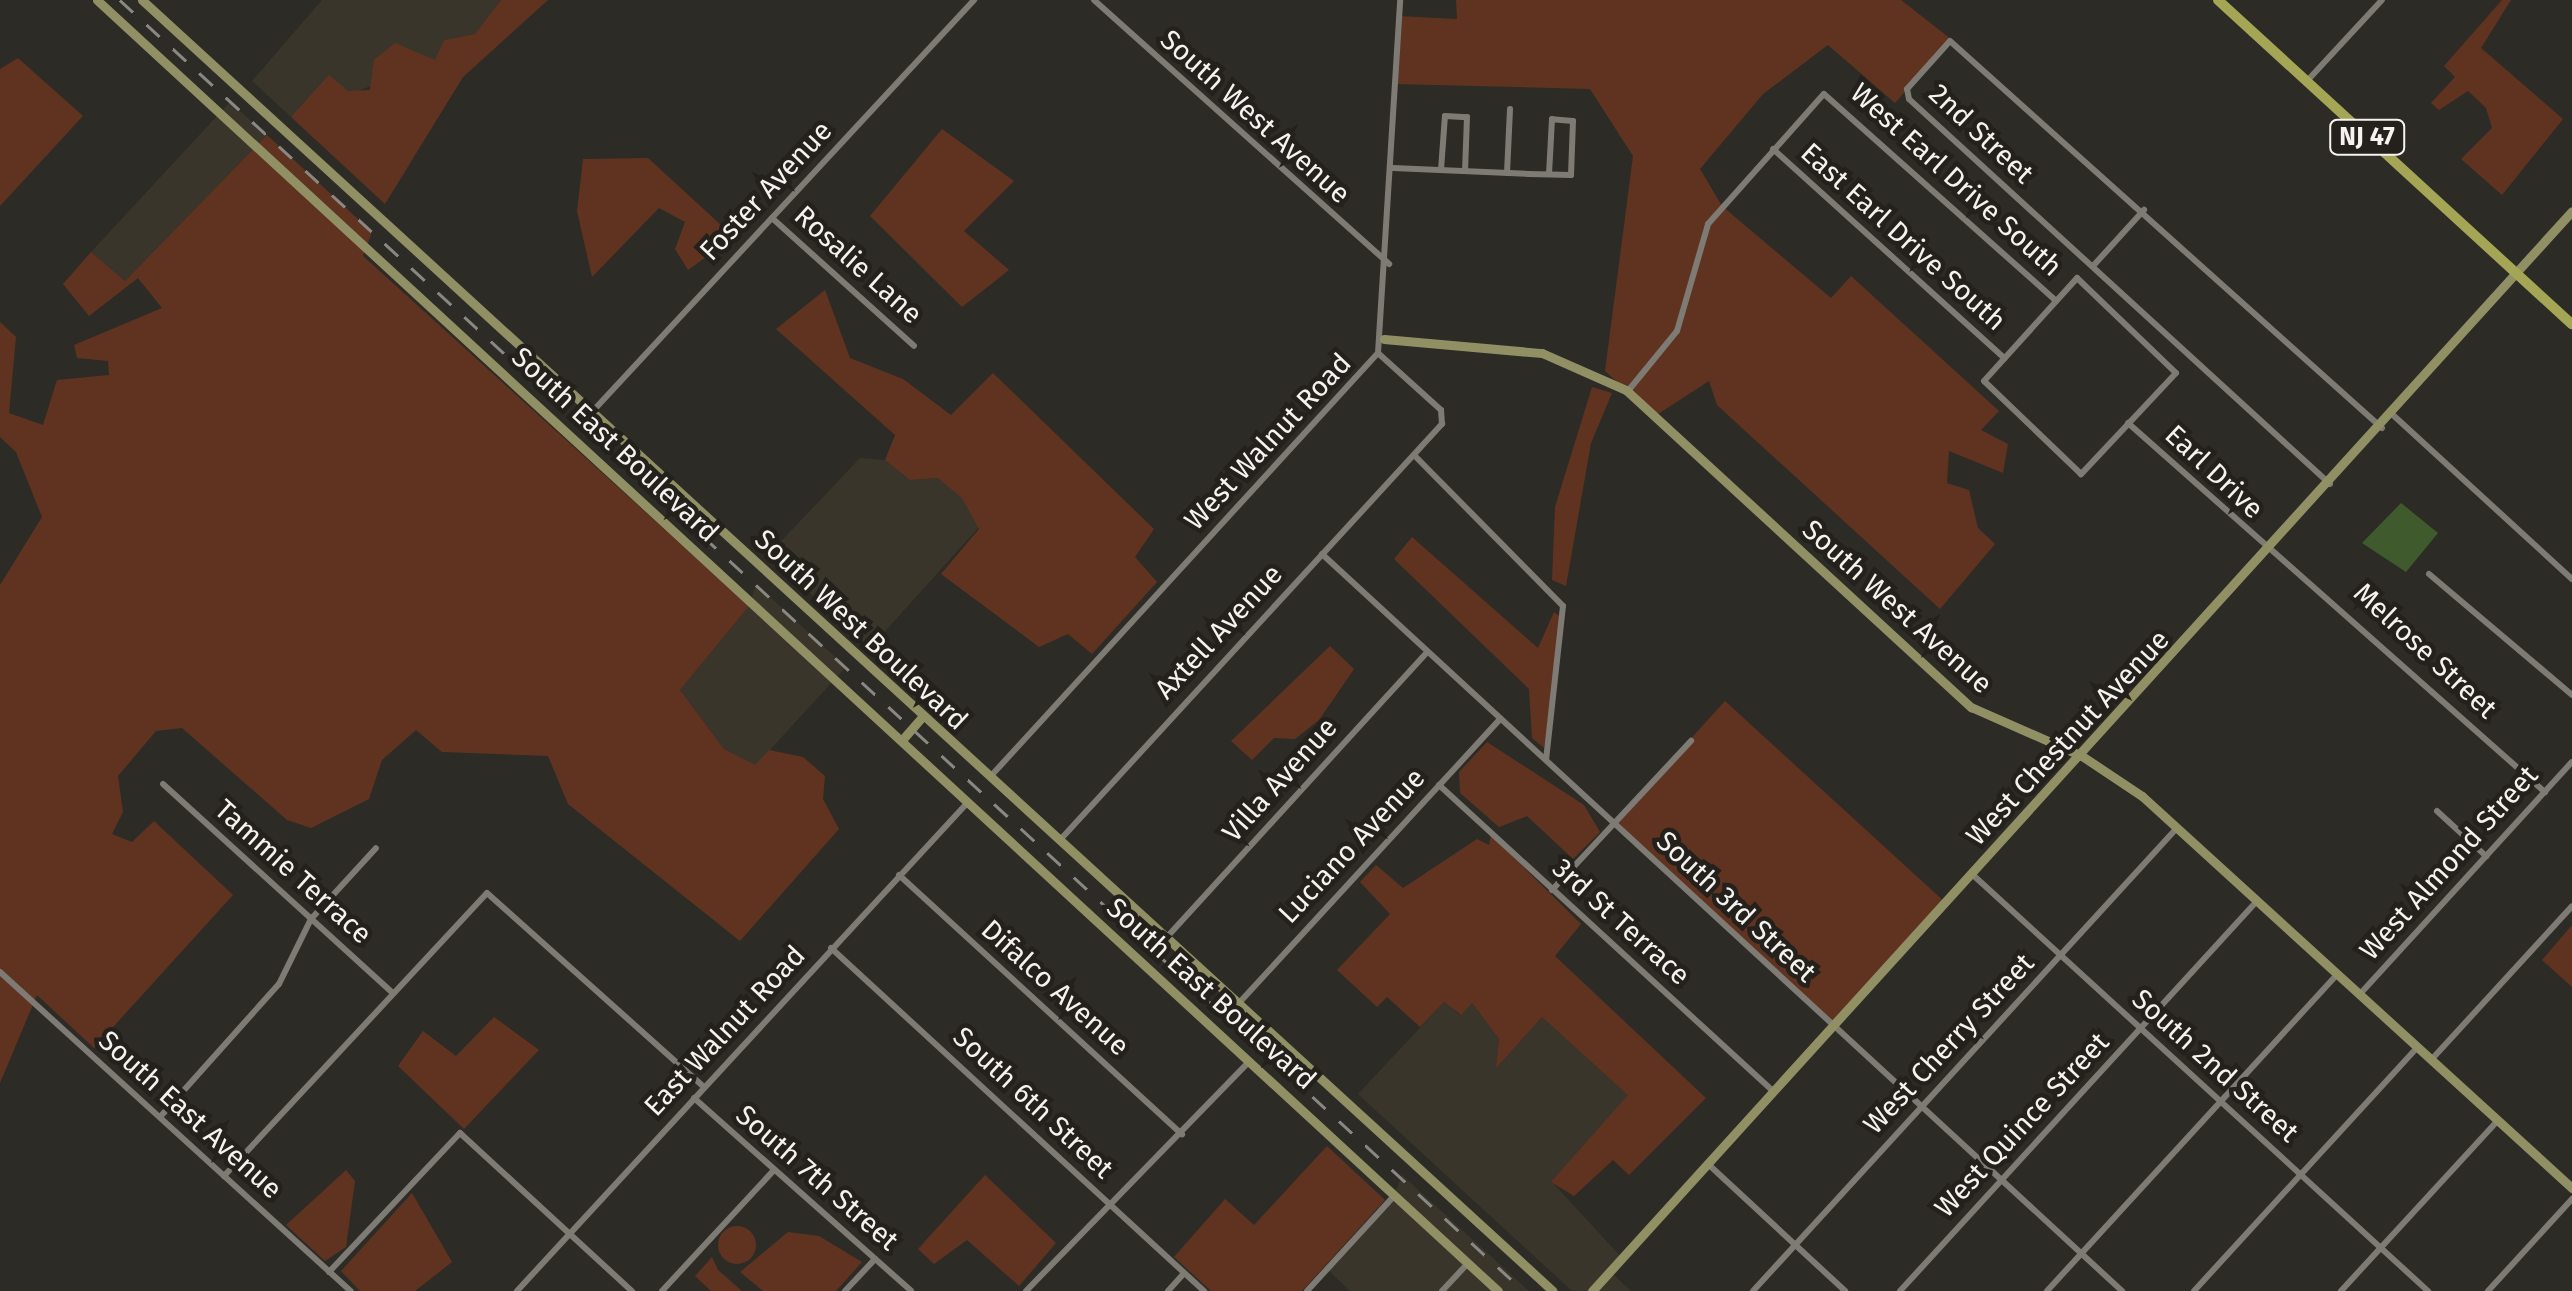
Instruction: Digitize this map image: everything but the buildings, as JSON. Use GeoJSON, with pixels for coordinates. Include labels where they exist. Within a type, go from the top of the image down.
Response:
{"type":"FeatureCollection","features":[{"type":"Feature","properties":{"kind":"main road","name":"South East Boulevard"},"geometry":{"type":"LineString","coordinates":[[98,0],[1498,1291]]}},
{"type":"Feature","properties":{"kind":"main road","name":"South West Boulevard"},"geometry":{"type":"LineString","coordinates":[[142,0],[1553,1291]]}},
{"type":"Feature","properties":{"kind":"main road","name":"NJ 47"},"geometry":{"type":"LineString","coordinates":[[2218,0],[2572,324]]}},
{"type":"Feature","properties":{"kind":"main road","name":"West Chestnut Avenue"},"geometry":{"type":"LineString","coordinates":[[1592,1291],[2394,415],[2572,211]]}},
{"type":"Feature","properties":{"kind":"main road","name":"South West Avenue"},"geometry":{"type":"LineString","coordinates":[[1384,339],[1542,353],[1628,391],[1972,707],[2082,756],[2178,827],[2572,1188]]}},
{"type":"Feature","properties":{"kind":"main road"},"geometry":{"type":"LineString","coordinates":[[902,740],[922,716]]}},
{"type":"Feature","properties":{"kind":"street","name":"Foster Avenue"},"geometry":{"type":"LineString","coordinates":[[591,413],[974,0]]}},
{"type":"Feature","properties":{"kind":"street","name":"South West Avenue"},"geometry":{"type":"LineString","coordinates":[[1094,0],[1389,264]]}},
{"type":"Feature","properties":{"kind":"street","name":"West Walnut Road"},"geometry":{"type":"LineString","coordinates":[[989,778],[1378,353],[1384,339],[1389,264],[1400,0]]}},
{"type":"Feature","properties":{"kind":"street"},"geometry":{"type":"LineString","coordinates":[[2307,81],[2382,0]]}},
{"type":"Feature","properties":{"kind":"street","name":"2nd Street"},"geometry":{"type":"LineString","coordinates":[[2330,484],[1909,100],[1908,89],[1950,41],[2144,210],[2382,428]]}},
{"type":"Feature","properties":{"kind":"street","name":"West Earl Drive South"},"geometry":{"type":"LineString","coordinates":[[1773,150],[1824,94],[2056,301]]}},
{"type":"Feature","properties":{"kind":"street"},"geometry":{"type":"LineString","coordinates":[[1507,173],[1510,109]]}},
{"type":"Feature","properties":{"kind":"street"},"geometry":{"type":"LineString","coordinates":[[1441,170],[1444,116],[1456,116],[1467,117],[1465,171]]}},
{"type":"Feature","properties":{"kind":"street"},"geometry":{"type":"LineString","coordinates":[[1392,168],[1571,175],[1573,120],[1552,119],[1549,174]]}},
{"type":"Feature","properties":{"kind":"street"},"geometry":{"type":"LineString","coordinates":[[1628,391],[1676,331],[1708,224],[1773,150]]}},
{"type":"Feature","properties":{"kind":"street","name":"East Earl Drive South"},"geometry":{"type":"LineString","coordinates":[[1773,150],[2004,358]]}},
{"type":"Feature","properties":{"kind":"street"},"geometry":{"type":"LineString","coordinates":[[2093,266],[2144,210]]}},
{"type":"Feature","properties":{"kind":"street","name":"Rosalie Lane"},"geometry":{"type":"LineString","coordinates":[[772,218],[914,346]]}},
{"type":"Feature","properties":{"kind":"street"},"geometry":{"type":"LineString","coordinates":[[2076,278],[2176,373],[2081,474],[1984,381],[2056,301],[2076,278]]}},
{"type":"Feature","properties":{"kind":"street","name":"Axtell Avenue"},"geometry":{"type":"LineString","coordinates":[[1059,841],[1414,456],[1443,414],[1378,353]]}},
{"type":"Feature","properties":{"kind":"street"},"geometry":{"type":"LineString","coordinates":[[2394,415],[2572,579]]}},
{"type":"Feature","properties":{"kind":"street","name":"Earl Drive"},"geometry":{"type":"LineString","coordinates":[[2128,423],[2272,548]]}},
{"type":"Feature","properties":{"kind":"street"},"geometry":{"type":"LineString","coordinates":[[1414,456],[1563,606],[1546,762]]}},
{"type":"Feature","properties":{"kind":"street","name":"Melrose Street"},"geometry":{"type":"LineString","coordinates":[[2272,548],[2544,792]]}},
{"type":"Feature","properties":{"kind":"street","name":"South 3rd Street"},"geometry":{"type":"LineString","coordinates":[[1322,554],[2122,1291]]}},
{"type":"Feature","properties":{"kind":"street"},"geometry":{"type":"LineString","coordinates":[[2429,574],[2572,695]]}},
{"type":"Feature","properties":{"kind":"street","name":"Villa Avenue"},"geometry":{"type":"LineString","coordinates":[[1166,938],[1427,652]]}},
{"type":"Feature","properties":{"kind":"street","name":"Luciano Avenue"},"geometry":{"type":"LineString","coordinates":[[1238,1004],[1500,719]]}},
{"type":"Feature","properties":{"kind":"street"},"geometry":{"type":"LineString","coordinates":[[1552,890],[1691,741]]}},
{"type":"Feature","properties":{"kind":"street","name":"West Almond Street"},"geometry":{"type":"LineString","coordinates":[[2360,994],[2572,762]]}},
{"type":"Feature","properties":{"kind":"street","name":"Tammie Terrace"},"geometry":{"type":"LineString","coordinates":[[163,784],[392,993]]}},
{"type":"Feature","properties":{"kind":"street","name":"3rd St Terrace"},"geometry":{"type":"LineString","coordinates":[[1439,784],[1774,1092]]}},
{"type":"Feature","properties":{"kind":"street","name":"East Walnut Road"},"geometry":{"type":"LineString","coordinates":[[517,1291],[968,802]]}},
{"type":"Feature","properties":{"kind":"street"},"geometry":{"type":"LineString","coordinates":[[2437,811],[2486,856]]}},
{"type":"Feature","properties":{"kind":"street","name":"West Cherry Street"},"geometry":{"type":"LineString","coordinates":[[1753,1291],[2178,827]]}},
{"type":"Feature","properties":{"kind":"street"},"geometry":{"type":"LineString","coordinates":[[160,1118],[296,963],[311,919],[376,848]]}},
{"type":"Feature","properties":{"kind":"street","name":"South 2nd Street"},"geometry":{"type":"LineString","coordinates":[[1973,875],[2428,1291]]}},
{"type":"Feature","properties":{"kind":"street","name":"Difalco Avenue"},"geometry":{"type":"LineString","coordinates":[[899,876],[1182,1134]]}},
{"type":"Feature","properties":{"kind":"street"},"geometry":{"type":"LineString","coordinates":[[224,1176],[434,948],[490,893],[704,1087]]}},
{"type":"Feature","properties":{"kind":"street","name":"West Quince Street"},"geometry":{"type":"LineString","coordinates":[[1900,1291],[2258,900]]}},
{"type":"Feature","properties":{"kind":"street"},"geometry":{"type":"LineString","coordinates":[[2432,1059],[2572,906]]}},
{"type":"Feature","properties":{"kind":"street","name":"South 6th Street"},"geometry":{"type":"LineString","coordinates":[[831,948],[1204,1291]]}},
{"type":"Feature","properties":{"kind":"street","name":"South East Avenue"},"geometry":{"type":"LineString","coordinates":[[0,972],[350,1291]]}},
{"type":"Feature","properties":{"kind":"street","name":"West Almond Street"},"geometry":{"type":"LineString","coordinates":[[2048,1291],[2338,973]]}},
{"type":"Feature","properties":{"kind":"street"},"geometry":{"type":"LineString","coordinates":[[2194,1291],[2418,1047]]}},
{"type":"Feature","properties":{"kind":"street"},"geometry":{"type":"LineString","coordinates":[[1026,1291],[1251,1060]]}},
{"type":"Feature","properties":{"kind":"street","name":"South 7th Street"},"geometry":{"type":"LineString","coordinates":[[694,1098],[911,1291]]}},
{"type":"Feature","properties":{"kind":"street"},"geometry":{"type":"LineString","coordinates":[[2341,1291],[2498,1120]]}},
{"type":"Feature","properties":{"kind":"street"},"geometry":{"type":"LineString","coordinates":[[329,1272],[460,1133],[632,1291]]}},
{"type":"Feature","properties":{"kind":"street"},"geometry":{"type":"LineString","coordinates":[[1708,1164],[1845,1291]]}},
{"type":"Feature","properties":{"kind":"street"},"geometry":{"type":"LineString","coordinates":[[662,1291],[773,1171]]}},
{"type":"Feature","properties":{"kind":"street"},"geometry":{"type":"LineString","coordinates":[[1307,1291],[1394,1196]]}},
{"type":"Feature","properties":{"kind":"street"},"geometry":{"type":"LineString","coordinates":[[2488,1291],[2572,1200]]}},
{"type":"Feature","properties":{"kind":"street"},"geometry":{"type":"LineString","coordinates":[[845,1291],[874,1259]]}},
{"type":"Feature","properties":{"kind":"street"},"geometry":{"type":"LineString","coordinates":[[1442,1291],[1468,1263]]}},
{"type":"Feature","properties":{"kind":"street"},"geometry":{"type":"LineString","coordinates":[[1168,1291],[1184,1273]]}},
{"type":"Feature","properties":{"kind":"shaded area"},"geometry":{"type":"Polygon","coordinates":[[[322,0],[501,0],[475,34],[444,40],[435,61],[291,117],[252,81],[322,0]]]}},
{"type":"Feature","properties":{"kind":"shaded area"},"geometry":{"type":"Polygon","coordinates":[[[501,0],[548,0],[463,77],[385,204],[291,117],[329,75],[348,91],[370,90],[374,60],[395,43],[435,60],[444,40],[475,34],[501,0]]]}},
{"type":"Feature","properties":{"kind":"shaded area"},"geometry":{"type":"Polygon","coordinates":[[[1456,0],[1901,0],[1951,39],[1895,103],[1828,45],[1763,94],[1700,169],[1722,206],[1831,298],[1851,276],[1999,411],[1981,430],[2008,444],[2003,473],[1949,451],[1947,483],[1969,490],[1978,528],[1995,544],[1940,609],[1717,405],[1709,381],[1655,416],[1605,371],[1633,156],[1590,89],[1395,84],[1398,16],[1457,19],[1456,0]]]}},
{"type":"Feature","properties":{"kind":"shaded area"},"geometry":{"type":"Polygon","coordinates":[[[2502,0],[2511,0],[2481,48],[2563,119],[2502,195],[2461,159],[2492,128],[2486,108],[2468,91],[2439,110],[2431,103],[2455,77],[2444,66],[2502,0]]]}},
{"type":"Feature","properties":{"kind":"shaded area"},"geometry":{"type":"Polygon","coordinates":[[[18,58],[83,116],[0,206],[0,69],[18,58]]]}},
{"type":"Feature","properties":{"kind":"shaded area"},"geometry":{"type":"Polygon","coordinates":[[[230,102],[267,135],[125,281],[91,252],[230,102]]]}},
{"type":"Feature","properties":{"kind":"shaded area"},"geometry":{"type":"Polygon","coordinates":[[[942,129],[1014,181],[964,231],[1009,270],[962,307],[870,216],[942,129]]]}},
{"type":"Feature","properties":{"kind":"shaded area"},"geometry":{"type":"Polygon","coordinates":[[[267,135],[372,232],[363,256],[749,606],[680,690],[724,749],[755,765],[769,750],[803,757],[825,776],[823,799],[839,829],[740,941],[568,804],[548,756],[442,752],[416,730],[382,760],[369,799],[311,828],[287,820],[182,728],[156,731],[118,776],[123,812],[112,834],[132,842],[154,821],[233,895],[94,1048],[37,995],[0,1083],[0,585],[42,517],[16,452],[0,437],[0,322],[16,337],[9,413],[43,425],[57,380],[109,375],[108,361],[77,358],[74,345],[162,308],[138,278],[89,316],[63,284],[91,252],[125,281],[267,135]]]}},
{"type":"Feature","properties":{"kind":"shaded area"},"geometry":{"type":"Polygon","coordinates":[[[648,158],[734,237],[688,270],[675,249],[685,222],[659,208],[592,277],[577,211],[583,159],[648,158]]]}},
{"type":"Feature","properties":{"kind":"shaded area"},"geometry":{"type":"Polygon","coordinates":[[[825,290],[850,358],[903,379],[951,415],[993,373],[1154,529],[1135,557],[1157,582],[1092,654],[1068,634],[1039,647],[941,574],[979,529],[962,498],[938,478],[910,480],[885,460],[895,435],[776,329],[825,290]]]}},
{"type":"Feature","properties":{"kind":"shaded area"},"geometry":{"type":"Polygon","coordinates":[[[1592,387],[1612,393],[1591,443],[1566,586],[1552,580],[1555,507],[1592,387]]]}},
{"type":"Feature","properties":{"kind":"shaded area"},"geometry":{"type":"Polygon","coordinates":[[[860,458],[885,460],[910,480],[938,478],[988,517],[870,648],[768,555],[860,458]]]}},
{"type":"Feature","properties":{"kind":"shaded area"},"geometry":{"type":"Polygon","coordinates":[[[2401,503],[2438,533],[2406,572],[2362,543],[2401,503]]]}},
{"type":"Feature","properties":{"kind":"shaded area"},"geometry":{"type":"Polygon","coordinates":[[[1412,537],[1538,648],[1554,612],[1562,618],[1544,748],[1532,738],[1529,689],[1394,559],[1412,537]]]}},
{"type":"Feature","properties":{"kind":"shaded area"},"geometry":{"type":"Polygon","coordinates":[[[756,584],[846,667],[755,766],[724,749],[680,690],[749,606],[756,584]]]}},
{"type":"Feature","properties":{"kind":"shaded area"},"geometry":{"type":"Polygon","coordinates":[[[1330,646],[1354,669],[1319,720],[1295,739],[1274,738],[1252,760],[1231,741],[1330,646]]]}},
{"type":"Feature","properties":{"kind":"shaded area"},"geometry":{"type":"Polygon","coordinates":[[[1725,701],[1947,904],[1835,1027],[1613,824],[1725,701]]]}},
{"type":"Feature","properties":{"kind":"shaded area"},"geometry":{"type":"Polygon","coordinates":[[[1487,742],[1584,805],[1600,832],[1573,859],[1527,816],[1499,827],[1460,793],[1459,772],[1487,742]]]}},
{"type":"Feature","properties":{"kind":"shaded area"},"geometry":{"type":"Polygon","coordinates":[[[1491,835],[1581,924],[1555,956],[1706,1098],[1629,1175],[1613,1160],[1574,1196],[1551,1182],[1628,1095],[1542,1017],[1496,1068],[1499,1039],[1472,1003],[1461,1015],[1444,1002],[1420,1027],[1387,997],[1377,1007],[1337,970],[1390,914],[1360,882],[1376,865],[1403,888],[1477,839],[1489,845],[1491,835]]]}},
{"type":"Feature","properties":{"kind":"shaded area"},"geometry":{"type":"Polygon","coordinates":[[[2572,925],[2572,987],[2542,960],[2572,925]]]}},
{"type":"Feature","properties":{"kind":"shaded area"},"geometry":{"type":"Polygon","coordinates":[[[1444,1002],[1460,1015],[1471,1002],[1499,1039],[1497,1066],[1542,1017],[1629,1095],[1552,1182],[1623,1259],[1611,1272],[1631,1291],[1572,1291],[1358,1094],[1444,1002]]]}},
{"type":"Feature","properties":{"kind":"shaded area"},"geometry":{"type":"Polygon","coordinates":[[[494,1017],[539,1050],[464,1129],[398,1066],[423,1031],[456,1056],[494,1017]]]}},
{"type":"Feature","properties":{"kind":"shaded area"},"geometry":{"type":"Polygon","coordinates":[[[1327,1146],[1385,1200],[1302,1291],[1211,1291],[1174,1257],[1225,1199],[1254,1225],[1327,1146]]]}},
{"type":"Feature","properties":{"kind":"shaded area"},"geometry":{"type":"Polygon","coordinates":[[[346,1170],[355,1181],[346,1247],[325,1261],[286,1225],[346,1170]]]}},
{"type":"Feature","properties":{"kind":"shaded area"},"geometry":{"type":"Polygon","coordinates":[[[985,1175],[1056,1243],[1019,1286],[967,1240],[934,1264],[918,1249],[985,1175]]]}},
{"type":"Feature","properties":{"kind":"shaded area"},"geometry":{"type":"Polygon","coordinates":[[[1402,1175],[1529,1291],[1350,1291],[1327,1269],[1393,1198],[1402,1175]]]}},
{"type":"Feature","properties":{"kind":"shaded area"},"geometry":{"type":"Polygon","coordinates":[[[412,1193],[452,1262],[415,1291],[360,1291],[341,1271],[412,1193]]]}},
{"type":"Feature","properties":{"kind":"shaded area"},"geometry":{"type":"Polygon","coordinates":[[[737,1226],[750,1232],[756,1245],[750,1258],[737,1264],[724,1258],[718,1245],[724,1232],[737,1226]]]}},
{"type":"Feature","properties":{"kind":"shaded area"},"geometry":{"type":"Polygon","coordinates":[[[788,1232],[819,1236],[862,1262],[836,1291],[763,1291],[740,1272],[788,1232]]]}},
{"type":"Feature","properties":{"kind":"shaded area"},"geometry":{"type":"Polygon","coordinates":[[[712,1257],[718,1270],[742,1291],[711,1291],[695,1276],[712,1257]]]}},
{"type":"Feature","properties":{"kind":"railway"},"geometry":{"type":"LineString","coordinates":[[120,0],[1524,1291]]}}]}
